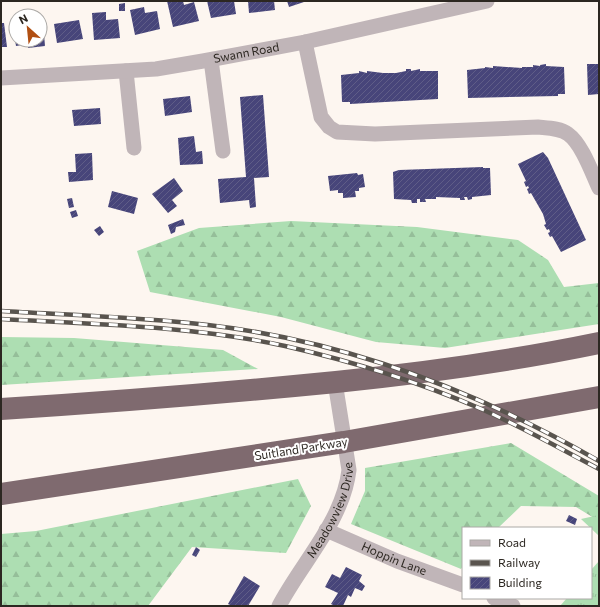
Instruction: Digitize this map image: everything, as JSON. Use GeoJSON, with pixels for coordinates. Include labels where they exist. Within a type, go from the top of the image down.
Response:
{"type":"FeatureCollection","features":[{"type":"Feature","properties":{"kind":"highway"},"geometry":{"type":"LineString","coordinates":[[1,409],[212,394],[335,382],[474,365],[599,343]]}},
{"type":"Feature","properties":{"kind":"highway","name":"Suitland Parkway"},"geometry":{"type":"LineString","coordinates":[[1,494],[344,442],[599,397]]}},
{"type":"Feature","properties":{"kind":"street","name":"Swann Road"},"geometry":{"type":"LineString","coordinates":[[1,78],[156,69],[305,42],[487,1]]}},
{"type":"Feature","properties":{"kind":"street"},"geometry":{"type":"LineString","coordinates":[[305,42],[321,117],[329,127],[337,132],[375,134],[538,127],[557,129],[569,134],[576,143],[586,159],[599,188]]}},
{"type":"Feature","properties":{"kind":"street"},"geometry":{"type":"LineString","coordinates":[[211,60],[223,151]]}},
{"type":"Feature","properties":{"kind":"street"},"geometry":{"type":"LineString","coordinates":[[126,71],[134,148]]}},
{"type":"Feature","properties":{"kind":"street","name":"Meadowview Drive"},"geometry":{"type":"LineString","coordinates":[[279,606],[334,518],[348,480],[349,470],[335,382]]}},
{"type":"Feature","properties":{"kind":"street","name":"Hoppin Lane"},"geometry":{"type":"LineString","coordinates":[[326,530],[397,561],[462,586]]}},
{"type":"Feature","properties":{"kind":"street"},"geometry":{"type":"LineString","coordinates":[[496,599],[514,606]]}},
{"type":"Feature","properties":{"kind":"green space"},"geometry":{"type":"Polygon","coordinates":[[[291,221],[417,227],[518,240],[548,260],[564,287],[599,283],[599,324],[445,348],[376,342],[281,317],[150,292],[137,251],[199,228],[291,221]]]}},
{"type":"Feature","properties":{"kind":"green space"},"geometry":{"type":"Polygon","coordinates":[[[1,337],[74,338],[223,350],[258,369],[1,385],[1,337]]]}},
{"type":"Feature","properties":{"kind":"green space"},"geometry":{"type":"Polygon","coordinates":[[[511,443],[599,496],[599,521],[576,507],[521,506],[499,527],[462,527],[461,569],[351,524],[365,491],[365,468],[511,443]]]}},
{"type":"Feature","properties":{"kind":"green space"},"geometry":{"type":"Polygon","coordinates":[[[298,479],[311,506],[286,553],[192,547],[148,606],[1,606],[1,534],[36,531],[298,479]]]}},
{"type":"Feature","properties":{"kind":"green space"},"geometry":{"type":"Polygon","coordinates":[[[599,515],[599,536],[592,529],[592,527],[589,527],[581,519],[599,515]]]}},
{"type":"Feature","properties":{"kind":"green space"},"geometry":{"type":"Polygon","coordinates":[[[599,561],[599,606],[560,606],[566,599],[592,599],[592,569],[599,561]]]}},
{"type":"Feature","properties":{"kind":"building"},"geometry":{"type":"Polygon","coordinates":[[[167,1],[183,1],[184,5],[194,2],[199,21],[173,27],[167,1]]]}},
{"type":"Feature","properties":{"kind":"building"},"geometry":{"type":"Polygon","coordinates":[[[207,1],[234,1],[236,14],[211,18],[207,1]]]}},
{"type":"Feature","properties":{"kind":"building"},"geometry":{"type":"Polygon","coordinates":[[[248,1],[274,1],[275,10],[249,13],[248,1]]]}},
{"type":"Feature","properties":{"kind":"building"},"geometry":{"type":"Polygon","coordinates":[[[287,1],[307,1],[289,7],[287,1]]]}},
{"type":"Feature","properties":{"kind":"building"},"geometry":{"type":"Polygon","coordinates":[[[125,3],[125,11],[119,11],[119,4],[125,3]]]}},
{"type":"Feature","properties":{"kind":"building"},"geometry":{"type":"Polygon","coordinates":[[[144,7],[145,13],[157,11],[160,29],[135,35],[130,10],[144,7]]]}},
{"type":"Feature","properties":{"kind":"building"},"geometry":{"type":"Polygon","coordinates":[[[106,12],[106,20],[118,19],[120,38],[94,40],[92,13],[106,12]]]}},
{"type":"Feature","properties":{"kind":"building"},"geometry":{"type":"Polygon","coordinates":[[[79,20],[83,39],[57,43],[54,24],[79,20]]]}},
{"type":"Feature","properties":{"kind":"building"},"geometry":{"type":"Polygon","coordinates":[[[1,23],[4,23],[7,47],[1,47],[1,23]]]}},
{"type":"Feature","properties":{"kind":"building"},"geometry":{"type":"Polygon","coordinates":[[[546,64],[546,66],[564,67],[565,94],[558,94],[558,96],[468,98],[467,70],[485,67],[493,68],[493,66],[522,68],[546,64]]]}},
{"type":"Feature","properties":{"kind":"building"},"geometry":{"type":"Polygon","coordinates":[[[587,64],[599,64],[599,94],[588,95],[587,64]]]}},
{"type":"Feature","properties":{"kind":"building"},"geometry":{"type":"Polygon","coordinates":[[[406,69],[411,69],[411,71],[420,69],[420,71],[438,71],[438,99],[350,104],[350,102],[342,102],[341,75],[359,73],[359,71],[367,73],[367,71],[396,73],[406,71],[406,69]]]}},
{"type":"Feature","properties":{"kind":"building"},"geometry":{"type":"Polygon","coordinates":[[[263,95],[269,177],[254,178],[256,207],[250,208],[249,200],[220,203],[218,179],[246,177],[240,97],[263,95]]]}},
{"type":"Feature","properties":{"kind":"building"},"geometry":{"type":"Polygon","coordinates":[[[190,96],[192,112],[165,116],[163,99],[190,96]]]}},
{"type":"Feature","properties":{"kind":"building"},"geometry":{"type":"Polygon","coordinates":[[[100,108],[101,124],[74,126],[72,110],[100,108]]]}},
{"type":"Feature","properties":{"kind":"building"},"geometry":{"type":"Polygon","coordinates":[[[194,136],[196,152],[202,151],[203,164],[180,165],[178,138],[194,136]]]}},
{"type":"Feature","properties":{"kind":"building"},"geometry":{"type":"Polygon","coordinates":[[[543,152],[548,158],[586,240],[561,252],[552,236],[550,237],[548,233],[550,232],[549,229],[547,230],[544,225],[546,224],[543,214],[531,193],[529,194],[527,189],[529,188],[528,186],[526,187],[524,182],[526,181],[518,164],[543,152]]]}},
{"type":"Feature","properties":{"kind":"building"},"geometry":{"type":"Polygon","coordinates":[[[92,153],[93,180],[69,182],[68,172],[76,172],[75,154],[92,153]]]}},
{"type":"Feature","properties":{"kind":"building"},"geometry":{"type":"Polygon","coordinates":[[[490,168],[491,195],[472,197],[472,199],[468,200],[467,197],[464,197],[465,200],[460,200],[460,198],[436,197],[436,199],[425,199],[426,202],[420,202],[420,199],[417,199],[417,203],[412,203],[411,200],[394,199],[393,172],[399,170],[490,168]]]}},
{"type":"Feature","properties":{"kind":"building"},"geometry":{"type":"Polygon","coordinates":[[[357,173],[358,175],[363,174],[365,187],[359,188],[359,191],[355,191],[356,197],[343,198],[343,193],[338,193],[338,190],[330,191],[328,176],[357,173]]]}},
{"type":"Feature","properties":{"kind":"building"},"geometry":{"type":"Polygon","coordinates":[[[174,178],[183,191],[172,200],[177,206],[168,213],[152,194],[174,178]]]}},
{"type":"Feature","properties":{"kind":"building"},"geometry":{"type":"Polygon","coordinates":[[[112,191],[138,198],[134,214],[108,207],[112,191]]]}},
{"type":"Feature","properties":{"kind":"building"},"geometry":{"type":"Polygon","coordinates":[[[72,198],[74,207],[69,208],[67,199],[72,198]]]}},
{"type":"Feature","properties":{"kind":"building"},"geometry":{"type":"Polygon","coordinates":[[[76,210],[78,216],[72,218],[70,212],[76,210]]]}},
{"type":"Feature","properties":{"kind":"building"},"geometry":{"type":"Polygon","coordinates":[[[183,219],[185,225],[176,227],[175,232],[171,234],[168,225],[183,219]]]}},
{"type":"Feature","properties":{"kind":"building"},"geometry":{"type":"Polygon","coordinates":[[[100,226],[104,232],[99,236],[94,230],[100,226]]]}},
{"type":"Feature","properties":{"kind":"building"},"geometry":{"type":"Polygon","coordinates":[[[569,515],[577,519],[575,525],[566,521],[569,515]]]}},
{"type":"Feature","properties":{"kind":"building"},"geometry":{"type":"Polygon","coordinates":[[[196,547],[200,550],[196,557],[192,555],[196,547]]]}},
{"type":"Feature","properties":{"kind":"building"},"geometry":{"type":"Polygon","coordinates":[[[346,567],[362,575],[359,581],[365,586],[362,591],[355,588],[351,597],[348,595],[343,606],[335,606],[331,604],[338,593],[325,587],[332,574],[340,578],[346,567]]]}},
{"type":"Feature","properties":{"kind":"building"},"geometry":{"type":"Polygon","coordinates":[[[244,576],[260,586],[248,606],[232,606],[228,604],[244,576]]]}},
{"type":"Feature","properties":{"kind":"railway"},"geometry":{"type":"LineString","coordinates":[[1,311],[104,316],[182,322],[260,333],[310,343],[361,357],[410,373],[459,392],[507,413],[599,461]]}},
{"type":"Feature","properties":{"kind":"railway"},"geometry":{"type":"LineString","coordinates":[[1,319],[108,324],[180,330],[250,339],[310,352],[383,372],[455,398],[509,422],[599,469]]}}]}
